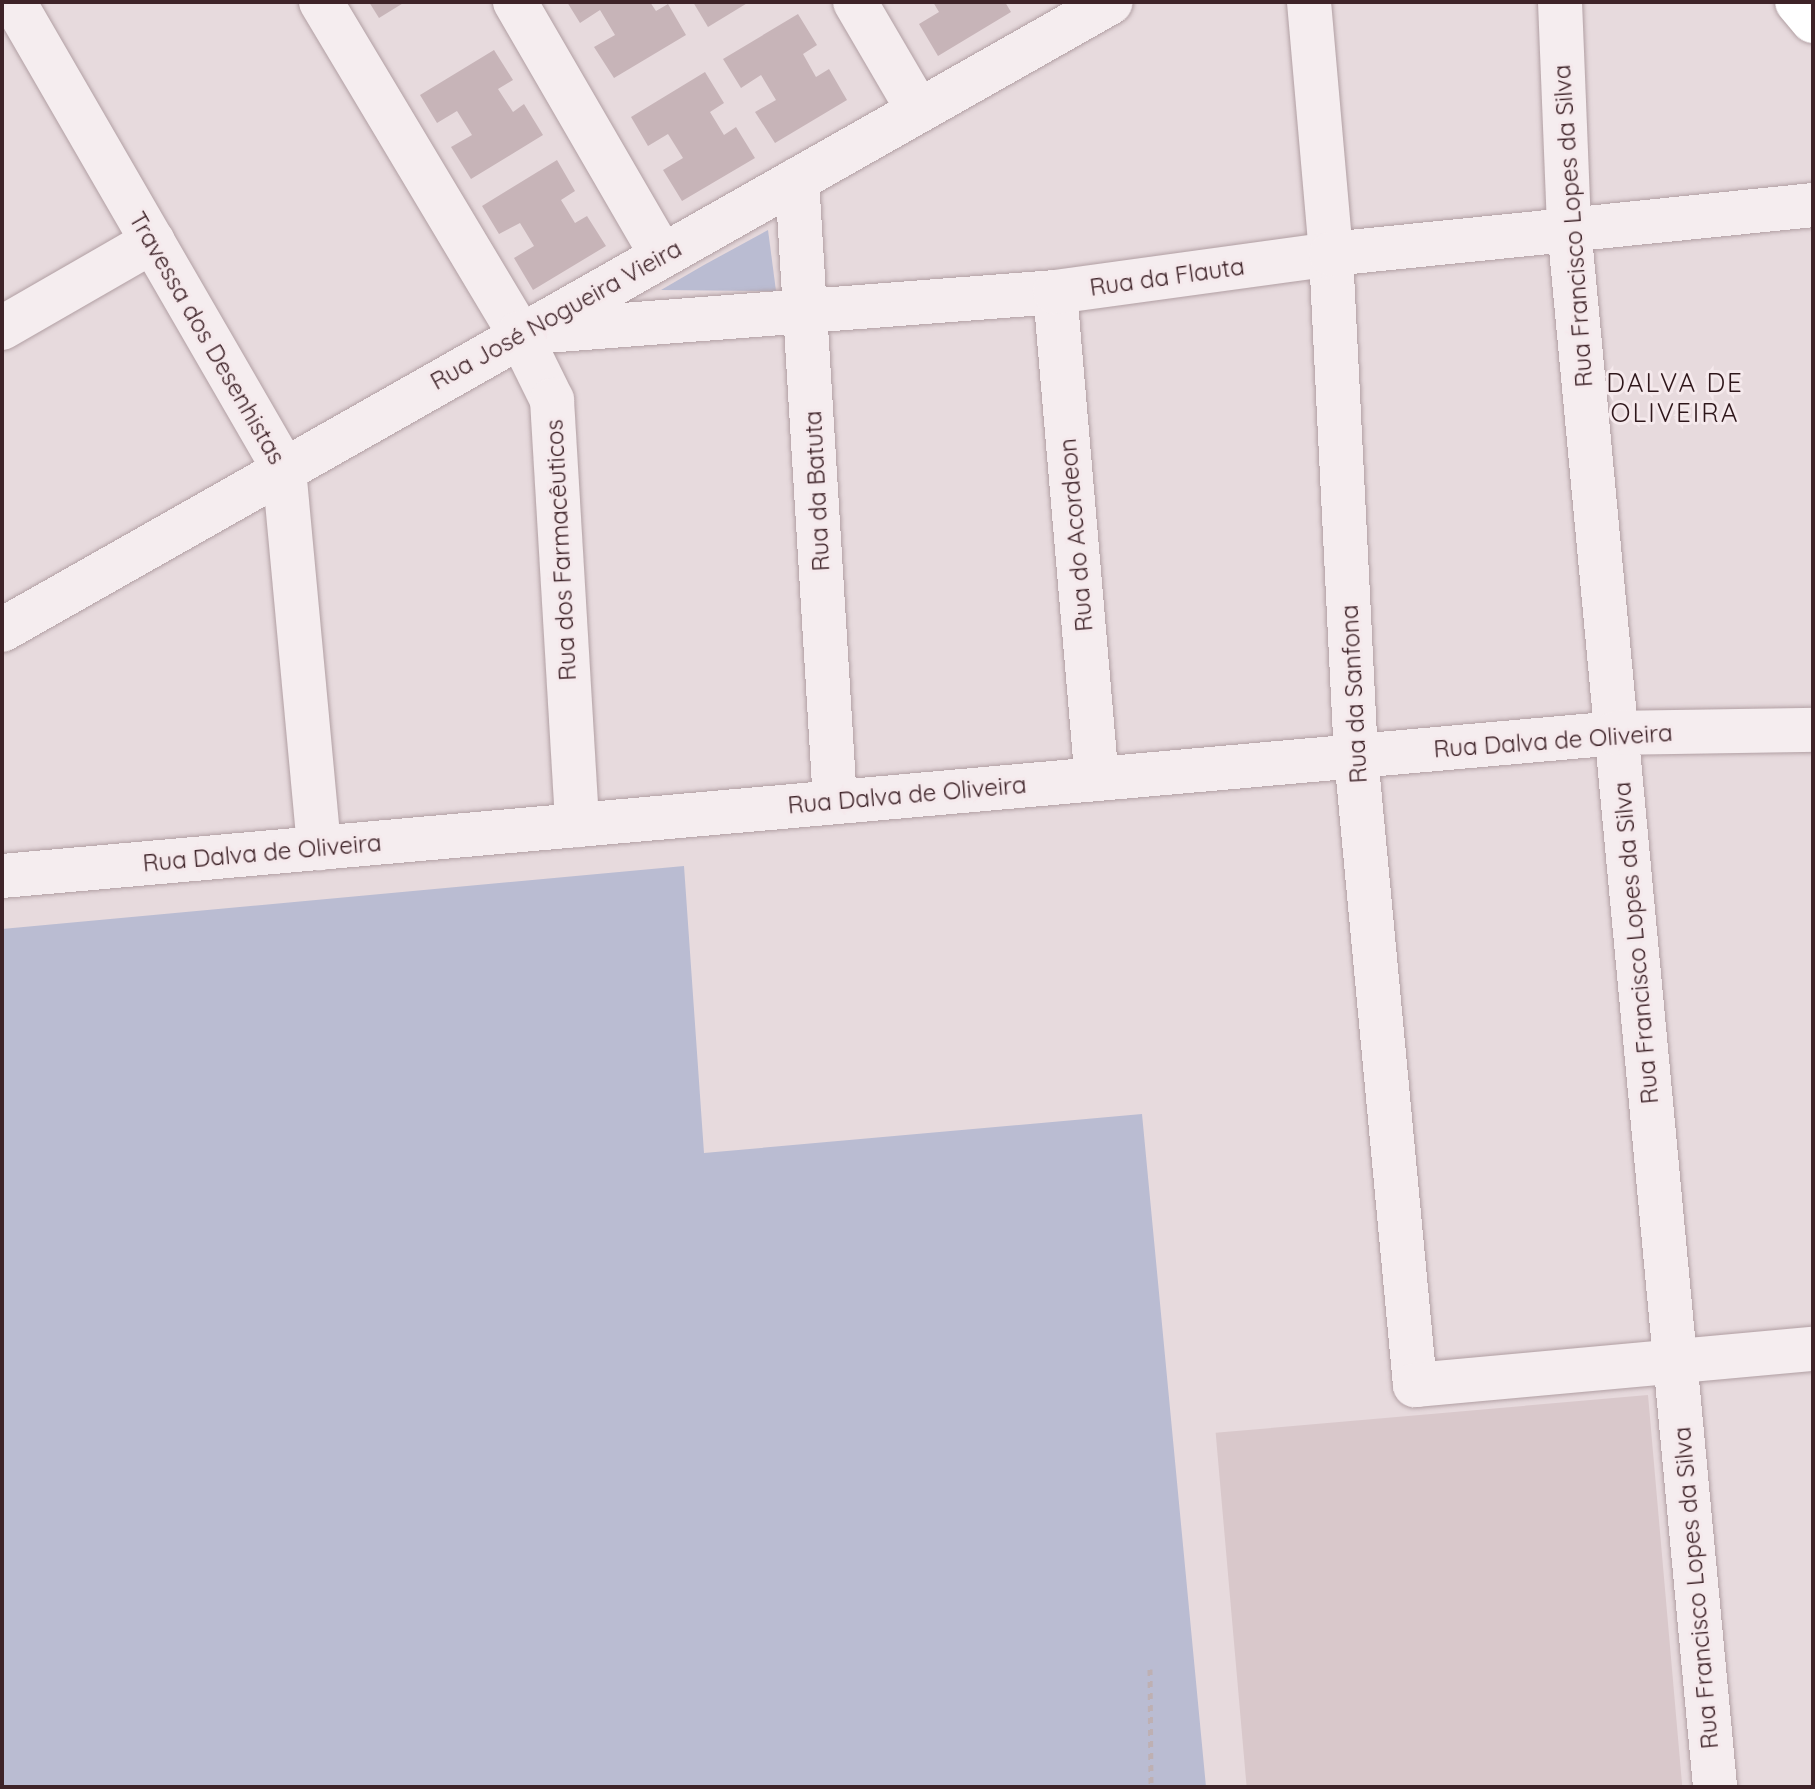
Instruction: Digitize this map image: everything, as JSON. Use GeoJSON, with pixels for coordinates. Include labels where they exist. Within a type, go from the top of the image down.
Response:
{"type":"FeatureCollection","features":[{"type":"Feature","properties":{"kind":"main road"},"geometry":{"type":"LineString","coordinates":[[1797,2],[1813,21]]}},
{"type":"Feature","properties":{"kind":"street","name":"Travessa dos Desenhistas"},"geometry":{"type":"LineString","coordinates":[[14,2],[284,469],[319,848]]}},
{"type":"Feature","properties":{"kind":"street","name":"Rua dos Farmacêuticos"},"geometry":{"type":"LineString","coordinates":[[321,2],[519,333],[552,400],[577,825]]}},
{"type":"Feature","properties":{"kind":"street"},"geometry":{"type":"LineString","coordinates":[[515,2],[662,256]]}},
{"type":"Feature","properties":{"kind":"street"},"geometry":{"type":"LineString","coordinates":[[855,2],[918,110]]}},
{"type":"Feature","properties":{"kind":"street","name":"Rua José Nogueira Vieira"},"geometry":{"type":"LineString","coordinates":[[2,630],[519,333],[662,256],[1111,2]]}},
{"type":"Feature","properties":{"kind":"street","name":"Rua da Sanfona"},"geometry":{"type":"LineString","coordinates":[[1309,2],[1331,254],[1356,756],[1415,1385],[1675,1362]]}},
{"type":"Feature","properties":{"kind":"street","name":"Rua Francisco Lopes da Silva"},"geometry":{"type":"LineString","coordinates":[[1560,2],[1569,227],[1715,1787]]}},
{"type":"Feature","properties":{"kind":"street","name":"Rua da Batuta"},"geometry":{"type":"LineString","coordinates":[[797,180],[835,802]]}},
{"type":"Feature","properties":{"kind":"street","name":"Rua da Flauta"},"geometry":{"type":"LineString","coordinates":[[519,333],[806,308],[1055,292],[1331,254],[1569,227],[1813,205]]}},
{"type":"Feature","properties":{"kind":"street"},"geometry":{"type":"LineString","coordinates":[[2,328],[153,241]]}},
{"type":"Feature","properties":{"kind":"street","name":"Rua do Acordeon"},"geometry":{"type":"LineString","coordinates":[[1055,292],[1097,778]]}},
{"type":"Feature","properties":{"kind":"street","name":"Rua Dalva de Oliveira"},"geometry":{"type":"LineString","coordinates":[[2,876],[1616,733],[1813,730]]}},
{"type":"Feature","properties":{"kind":"street"},"geometry":{"type":"LineString","coordinates":[[1675,1362],[1813,1349]]}},
{"type":"Feature","properties":{"kind":"path"},"geometry":{"type":"LineString","coordinates":[[1150,1669],[1151,1787]]}},
{"type":"Feature","properties":{"kind":"shaded area"},"geometry":{"type":"Polygon","coordinates":[[[768,230],[776,291],[661,290],[704,265],[768,230]]]}},
{"type":"Feature","properties":{"kind":"shaded area"},"geometry":{"type":"Polygon","coordinates":[[[684,866],[704,1153],[1142,1114],[1206,1787],[2,1787],[2,929],[684,866]]]}},
{"type":"Feature","properties":{"kind":"shaded area"},"geometry":{"type":"Polygon","coordinates":[[[1648,1395],[1682,1787],[1247,1787],[1216,1433],[1648,1395]]]}},
{"type":"Feature","properties":{"kind":"building"},"geometry":{"type":"Polygon","coordinates":[[[369,2],[405,2],[379,18],[369,2]]]}},
{"type":"Feature","properties":{"kind":"building"},"geometry":{"type":"Polygon","coordinates":[[[567,2],[650,2],[656,11],[668,4],[686,35],[614,78],[594,47],[615,35],[600,10],[580,23],[567,2]]]}},
{"type":"Feature","properties":{"kind":"building"},"geometry":{"type":"Polygon","coordinates":[[[693,2],[749,2],[708,27],[693,2]]]}},
{"type":"Feature","properties":{"kind":"building"},"geometry":{"type":"Polygon","coordinates":[[[933,2],[1005,2],[1011,12],[938,56],[919,24],[939,12],[933,2]]]}},
{"type":"Feature","properties":{"kind":"building"},"geometry":{"type":"Polygon","coordinates":[[[798,14],[817,45],[803,54],[816,77],[829,69],[847,100],[775,143],[755,112],[776,100],[761,75],[741,88],[723,59],[798,14]]]}},
{"type":"Feature","properties":{"kind":"building"},"geometry":{"type":"Polygon","coordinates":[[[494,50],[513,80],[498,89],[513,112],[524,104],[543,135],[471,179],[451,147],[472,135],[457,111],[437,123],[420,95],[494,50]]]}},
{"type":"Feature","properties":{"kind":"building"},"geometry":{"type":"Polygon","coordinates":[[[705,72],[724,103],[710,112],[724,135],[736,127],[755,158],[682,201],[663,170],[683,158],[668,134],[648,146],[631,117],[705,72]]]}},
{"type":"Feature","properties":{"kind":"building"},"geometry":{"type":"Polygon","coordinates":[[[557,160],[575,191],[561,200],[575,223],[587,216],[606,246],[533,290],[514,258],[534,246],[520,223],[499,234],[482,206],[557,160]]]}},
{"type":"Feature","properties":{"kind":"district","name":"DALVA DE OLIVEIRA"},"geometry":{"type":"Point","coordinates":[1675,398]}}]}
